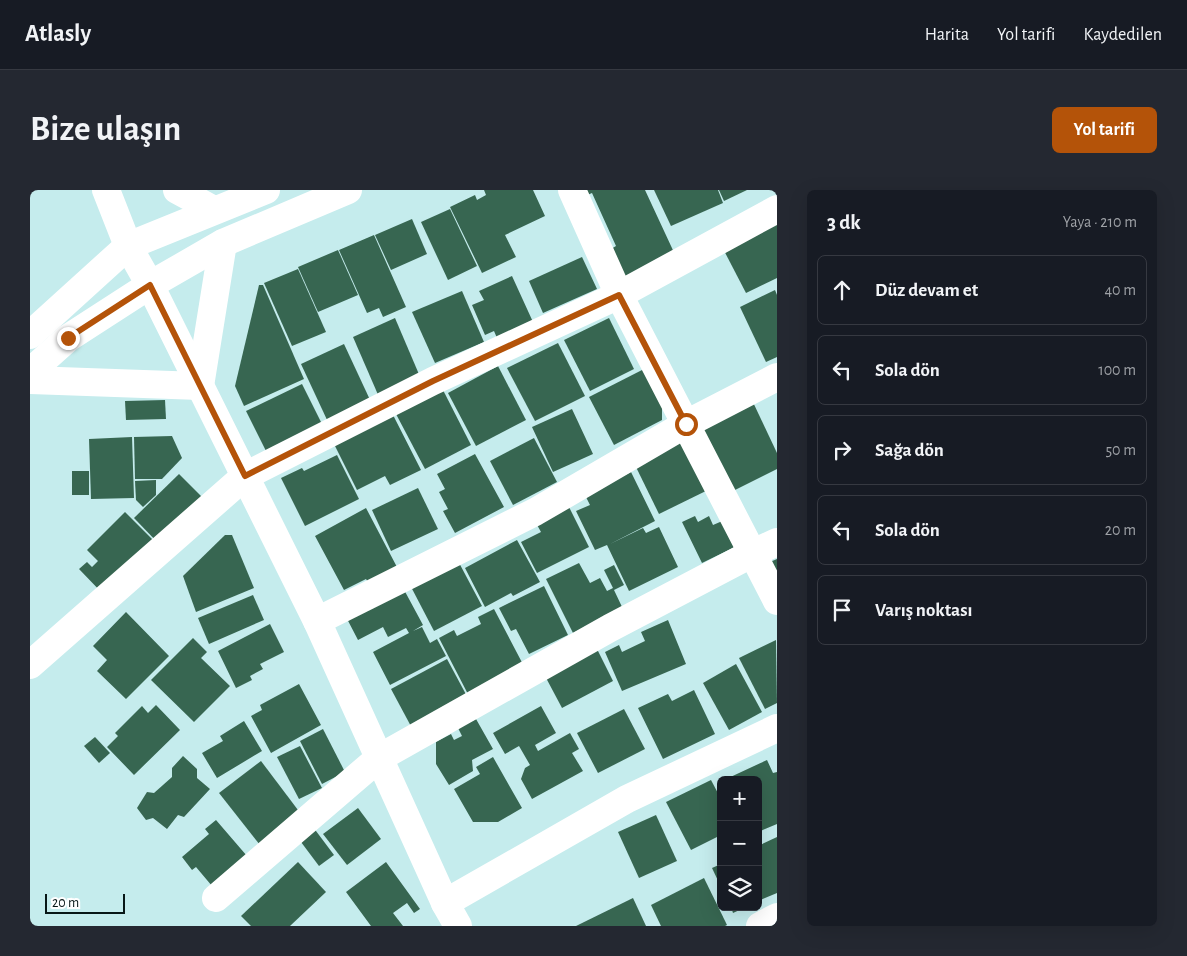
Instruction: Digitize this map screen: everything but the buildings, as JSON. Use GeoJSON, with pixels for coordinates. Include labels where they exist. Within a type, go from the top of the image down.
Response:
{"type":"FeatureCollection","features":[{"type":"Feature","properties":{"kind":"street"},"geometry":{"type":"LineString","coordinates":[[106,190],[128,246],[150,285],[317,621],[450,918],[627,799],[777,728]]}},
{"type":"Feature","properties":{"kind":"street"},"geometry":{"type":"LineString","coordinates":[[177,190],[214,210]]}},
{"type":"Feature","properties":{"kind":"street"},"geometry":{"type":"LineString","coordinates":[[30,336],[128,246],[266,190]]}},
{"type":"Feature","properties":{"kind":"street"},"geometry":{"type":"LineString","coordinates":[[30,372],[68,338],[150,285],[223,243],[348,190]]}},
{"type":"Feature","properties":{"kind":"street"},"geometry":{"type":"LineString","coordinates":[[572,190],[619,295],[686,424],[765,548],[777,601]]}},
{"type":"Feature","properties":{"kind":"street"},"geometry":{"type":"LineString","coordinates":[[30,664],[245,476],[433,381],[619,295],[777,209]]}},
{"type":"Feature","properties":{"kind":"street"},"geometry":{"type":"LineString","coordinates":[[200,386],[223,243]]}},
{"type":"Feature","properties":{"kind":"street"},"geometry":{"type":"LineString","coordinates":[[317,621],[535,512],[686,424],[777,377]]}},
{"type":"Feature","properties":{"kind":"street"},"geometry":{"type":"LineString","coordinates":[[30,380],[200,386]]}},
{"type":"Feature","properties":{"kind":"street"},"geometry":{"type":"LineString","coordinates":[[216,898],[379,758],[610,628],[765,548]]}},
{"type":"Feature","properties":{"kind":"street"},"geometry":{"type":"LineString","coordinates":[[760,926],[777,917]]}},
{"type":"Feature","properties":{"kind":"route"},"geometry":{"type":"LineString","coordinates":[[68,338],[150,285],[245,476],[433,381],[619,295],[686,424]]}}]}
